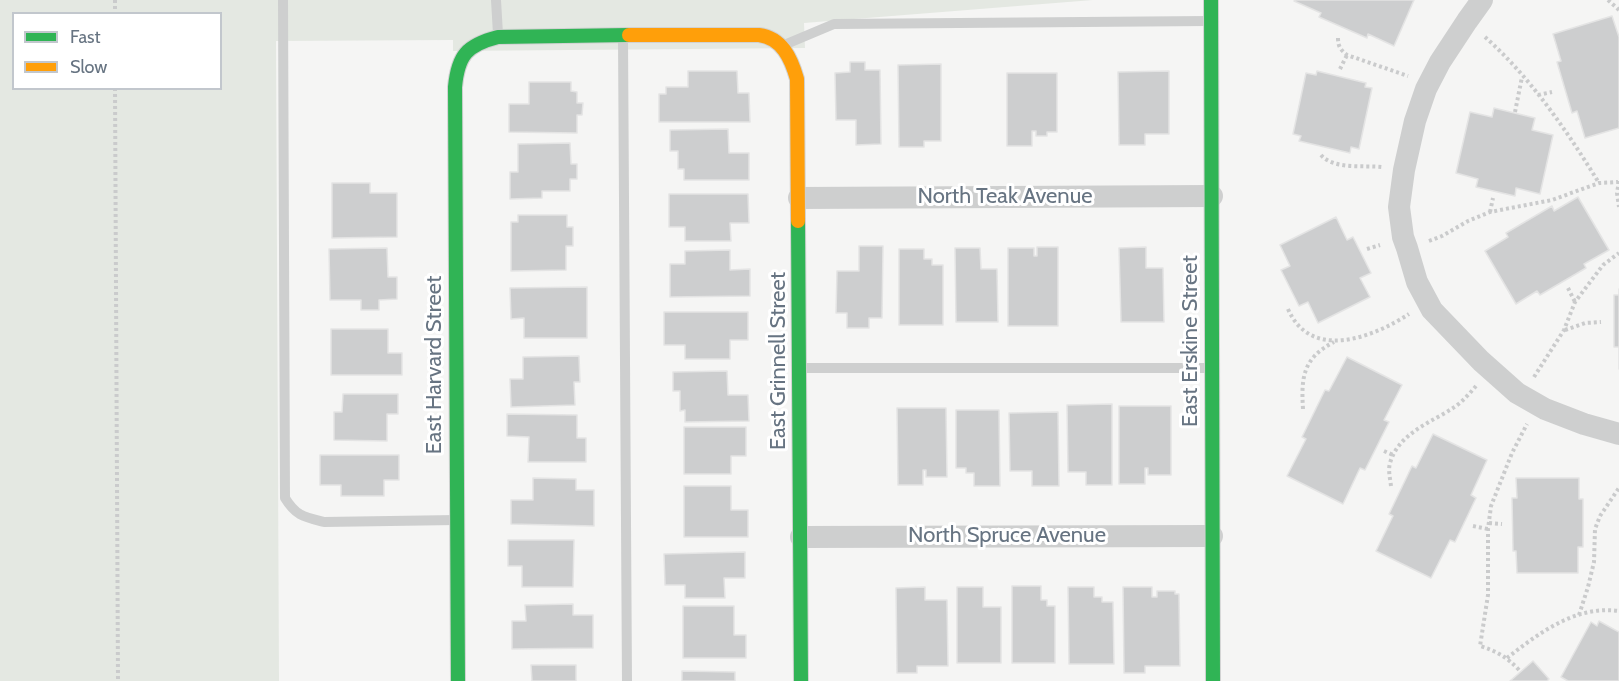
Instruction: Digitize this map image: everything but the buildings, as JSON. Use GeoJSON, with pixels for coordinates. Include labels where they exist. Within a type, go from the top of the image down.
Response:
{"type":"FeatureCollection","features":[{"type":"Feature","properties":{"kind":"street","name":"East Erskine Street"},"geometry":{"type":"LineString","coordinates":[[1211,0],[1213,681]]}},
{"type":"Feature","properties":{"kind":"street"},"geometry":{"type":"LineString","coordinates":[[1482,0],[1440,62],[1428,84],[1415,121],[1404,170],[1399,207],[1403,237],[1417,282],[1432,310],[1451,332],[1490,369],[1530,400],[1545,409],[1584,424],[1619,434]]}},
{"type":"Feature","properties":{"kind":"street"},"geometry":{"type":"LineString","coordinates":[[498,37],[746,34],[766,36],[782,46]]}},
{"type":"Feature","properties":{"kind":"street","name":"East Harvard Street"},"geometry":{"type":"LineString","coordinates":[[458,681],[456,70],[465,51],[484,40],[498,37]]}},
{"type":"Feature","properties":{"kind":"street","name":"East Grinnell Street"},"geometry":{"type":"LineString","coordinates":[[782,46],[791,57],[797,79],[801,681]]}},
{"type":"Feature","properties":{"kind":"street","name":"North Teak Avenue"},"geometry":{"type":"LineString","coordinates":[[799,198],[1212,196]]}},
{"type":"Feature","properties":{"kind":"street","name":"North Spruce Avenue"},"geometry":{"type":"LineString","coordinates":[[801,537],[1212,536]]}},
{"type":"Feature","properties":{"kind":"lane"},"geometry":{"type":"LineString","coordinates":[[283,0],[285,498],[293,510],[307,518],[324,522],[457,520]]}},
{"type":"Feature","properties":{"kind":"lane"},"geometry":{"type":"LineString","coordinates":[[496,0],[498,37]]}},
{"type":"Feature","properties":{"kind":"lane"},"geometry":{"type":"LineString","coordinates":[[782,46],[834,24],[1211,21]]}},
{"type":"Feature","properties":{"kind":"lane"},"geometry":{"type":"LineString","coordinates":[[623,36],[627,681]]}},
{"type":"Feature","properties":{"kind":"lane"},"geometry":{"type":"LineString","coordinates":[[800,368],[1212,368]]}},
{"type":"Feature","properties":{"kind":"path"},"geometry":{"type":"LineString","coordinates":[[1608,0],[1619,10]]}},
{"type":"Feature","properties":{"kind":"path"},"geometry":{"type":"LineString","coordinates":[[1467,21],[1495,46],[1561,123],[1599,183]]}},
{"type":"Feature","properties":{"kind":"path"},"geometry":{"type":"LineString","coordinates":[[1338,38],[1338,45],[1347,55],[1428,84]]}},
{"type":"Feature","properties":{"kind":"path"},"geometry":{"type":"LineString","coordinates":[[1340,69],[1347,55]]}},
{"type":"Feature","properties":{"kind":"path"},"geometry":{"type":"LineString","coordinates":[[1515,112],[1522,76]]}},
{"type":"Feature","properties":{"kind":"path"},"geometry":{"type":"LineString","coordinates":[[115,90],[118,681]]}},
{"type":"Feature","properties":{"kind":"path"},"geometry":{"type":"LineString","coordinates":[[1538,95],[1552,92]]}},
{"type":"Feature","properties":{"kind":"path"},"geometry":{"type":"LineString","coordinates":[[1321,155],[1332,163],[1404,170]]}},
{"type":"Feature","properties":{"kind":"path"},"geometry":{"type":"LineString","coordinates":[[1407,248],[1442,236],[1490,212],[1552,200],[1599,183],[1619,181],[1617,193],[1619,207]]}},
{"type":"Feature","properties":{"kind":"path"},"geometry":{"type":"LineString","coordinates":[[1490,212],[1493,198]]}},
{"type":"Feature","properties":{"kind":"path"},"geometry":{"type":"LineString","coordinates":[[1519,670],[1507,658],[1480,646],[1488,595],[1488,529],[1491,506],[1530,400],[1575,302],[1604,265],[1619,253]]}},
{"type":"Feature","properties":{"kind":"path"},"geometry":{"type":"LineString","coordinates":[[1568,288],[1575,302]]}},
{"type":"Feature","properties":{"kind":"path"},"geometry":{"type":"LineString","coordinates":[[1288,309],[1293,320],[1311,336],[1320,340],[1335,341],[1387,327],[1427,301]]}},
{"type":"Feature","properties":{"kind":"path"},"geometry":{"type":"LineString","coordinates":[[1564,330],[1585,323],[1601,321]]}},
{"type":"Feature","properties":{"kind":"path"},"geometry":{"type":"LineString","coordinates":[[1303,409],[1303,376],[1308,365],[1315,354],[1335,341]]}},
{"type":"Feature","properties":{"kind":"path"},"geometry":{"type":"LineString","coordinates":[[1391,486],[1390,464],[1402,442],[1456,406],[1490,369]]}},
{"type":"Feature","properties":{"kind":"path"},"geometry":{"type":"LineString","coordinates":[[1384,451],[1393,455]]}},
{"type":"Feature","properties":{"kind":"path"},"geometry":{"type":"LineString","coordinates":[[1579,615],[1594,562],[1593,528],[1619,488]]}},
{"type":"Feature","properties":{"kind":"path"},"geometry":{"type":"LineString","coordinates":[[1489,523],[1502,524]]}},
{"type":"Feature","properties":{"kind":"path"},"geometry":{"type":"LineString","coordinates":[[1473,526],[1488,529]]}},
{"type":"Feature","properties":{"kind":"path"},"geometry":{"type":"LineString","coordinates":[[1507,658],[1546,629],[1579,615],[1598,610],[1619,611]]}},
{"type":"Feature","properties":{"kind":"shaded area"},"geometry":{"type":"Polygon","coordinates":[[[0,0],[1093,0],[804,23],[805,48],[453,51],[453,40],[276,41],[279,681],[0,681],[0,0]]]}},
{"type":"Feature","properties":{"kind":"traffic: fast"},"geometry":{"type":"LineString","coordinates":[[1211,0],[1213,681]]}},
{"type":"Feature","properties":{"kind":"traffic: fast"},"geometry":{"type":"LineString","coordinates":[[458,681],[456,76],[466,53],[479,44],[498,37],[629,35]]}},
{"type":"Feature","properties":{"kind":"traffic: fast"},"geometry":{"type":"LineString","coordinates":[[798,221],[801,681]]}},
{"type":"Feature","properties":{"kind":"traffic: slow"},"geometry":{"type":"LineString","coordinates":[[629,35],[759,35],[774,40],[780,45],[792,64],[797,79],[798,221]]}}]}
